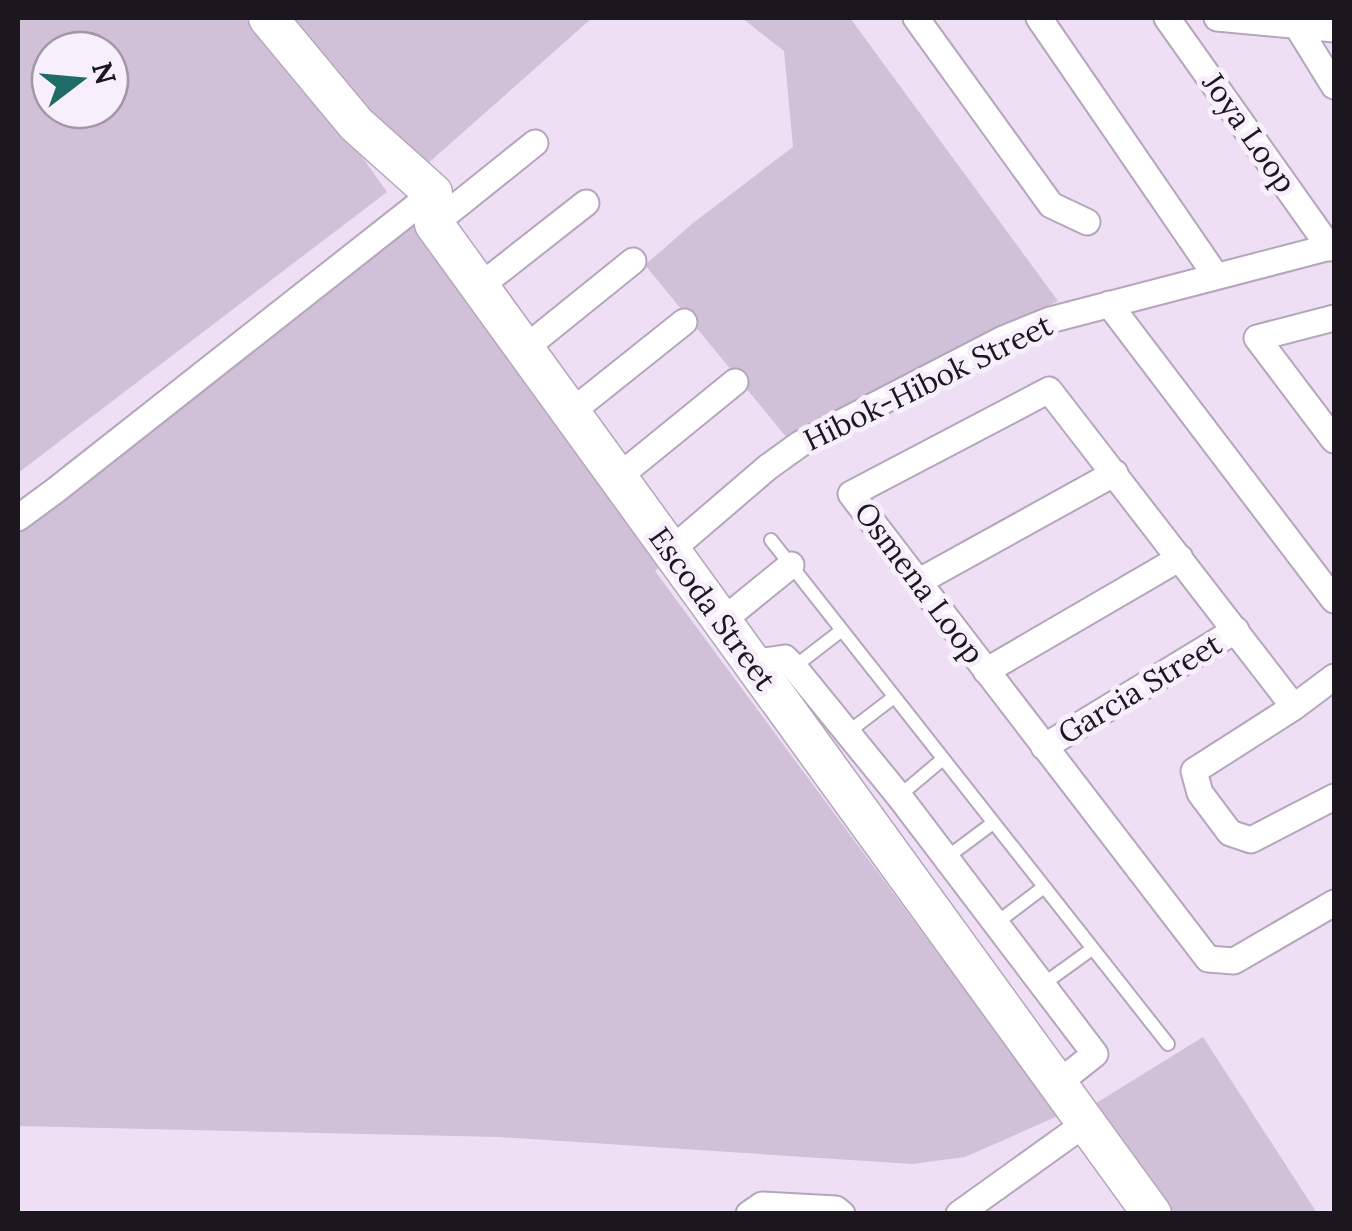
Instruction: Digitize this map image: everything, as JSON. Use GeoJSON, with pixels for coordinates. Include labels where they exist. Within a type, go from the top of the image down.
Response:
{"type":"FeatureCollection","features":[{"type":"Feature","properties":{"kind":"street","name":"Escoda Street"},"geometry":{"type":"LineString","coordinates":[[268,18],[356,124],[433,208],[479,287],[1152,1214]]}},
{"type":"Feature","properties":{"kind":"street"},"geometry":{"type":"LineString","coordinates":[[916,18],[1051,206],[1087,222]]}},
{"type":"Feature","properties":{"kind":"street"},"geometry":{"type":"LineString","coordinates":[[1040,18],[1216,276]]}},
{"type":"Feature","properties":{"kind":"street"},"geometry":{"type":"LineString","coordinates":[[1169,20],[1215,18],[1334,29]]}},
{"type":"Feature","properties":{"kind":"street","name":"Joya Loop"},"geometry":{"type":"LineString","coordinates":[[1169,20],[1332,247]]}},
{"type":"Feature","properties":{"kind":"street"},"geometry":{"type":"LineString","coordinates":[[1298,26],[1334,86]]}},
{"type":"Feature","properties":{"kind":"street"},"geometry":{"type":"LineString","coordinates":[[18,518],[433,208],[535,143]]}},
{"type":"Feature","properties":{"kind":"street"},"geometry":{"type":"LineString","coordinates":[[479,287],[586,203]]}},
{"type":"Feature","properties":{"kind":"street","name":"Hibok-Hibok Street"},"geometry":{"type":"LineString","coordinates":[[670,551],[800,444],[1003,339],[1050,320],[1332,247]]}},
{"type":"Feature","properties":{"kind":"street"},"geometry":{"type":"LineString","coordinates":[[524,349],[634,261]]}},
{"type":"Feature","properties":{"kind":"street"},"geometry":{"type":"LineString","coordinates":[[1110,304],[1334,600]]}},
{"type":"Feature","properties":{"kind":"street"},"geometry":{"type":"LineString","coordinates":[[1334,318],[1257,338],[1334,440]]}},
{"type":"Feature","properties":{"kind":"street"},"geometry":{"type":"LineString","coordinates":[[570,413],[684,322]]}},
{"type":"Feature","properties":{"kind":"street"},"geometry":{"type":"LineString","coordinates":[[617,478],[735,382]]}},
{"type":"Feature","properties":{"kind":"street","name":"Osmena Loop"},"geometry":{"type":"LineString","coordinates":[[1294,707],[1049,390],[851,494],[1208,959],[1234,961],[1334,903]]}},
{"type":"Feature","properties":{"kind":"street"},"geometry":{"type":"LineString","coordinates":[[918,582],[1115,473]]}},
{"type":"Feature","properties":{"kind":"street"},"geometry":{"type":"LineString","coordinates":[[986,671],[1180,558]]}},
{"type":"Feature","properties":{"kind":"street"},"geometry":{"type":"LineString","coordinates":[[721,622],[791,565]]}},
{"type":"Feature","properties":{"kind":"street","name":"Garcia Street"},"geometry":{"type":"LineString","coordinates":[[1044,747],[1236,630]]}},
{"type":"Feature","properties":{"kind":"street"},"geometry":{"type":"LineString","coordinates":[[750,663],[785,658],[794,667],[899,796],[1094,1054],[1057,1084]]}},
{"type":"Feature","properties":{"kind":"street"},"geometry":{"type":"LineString","coordinates":[[1334,677],[1194,771],[1200,792],[1230,833],[1251,840],[1334,797]]}},
{"type":"Feature","properties":{"kind":"street"},"geometry":{"type":"LineString","coordinates":[[959,1214],[1086,1123]]}},
{"type":"Feature","properties":{"kind":"street"},"geometry":{"type":"LineString","coordinates":[[749,1214],[762,1205],[836,1209],[842,1214]]}},
{"type":"Feature","properties":{"kind":"lane"},"geometry":{"type":"LineString","coordinates":[[771,540],[1168,1044]]}},
{"type":"Feature","properties":{"kind":"lane"},"geometry":{"type":"LineString","coordinates":[[794,667],[842,630]]}},
{"type":"Feature","properties":{"kind":"lane"},"geometry":{"type":"LineString","coordinates":[[847,733],[894,697]]}},
{"type":"Feature","properties":{"kind":"lane"},"geometry":{"type":"LineString","coordinates":[[899,796],[943,759]]}},
{"type":"Feature","properties":{"kind":"lane"},"geometry":{"type":"LineString","coordinates":[[946,858],[993,823]]}},
{"type":"Feature","properties":{"kind":"lane"},"geometry":{"type":"LineString","coordinates":[[995,924],[1044,887]]}},
{"type":"Feature","properties":{"kind":"lane"},"geometry":{"type":"LineString","coordinates":[[1042,985],[1092,948]]}},
{"type":"Feature","properties":{"kind":"shaded area"},"geometry":{"type":"Polygon","coordinates":[[[18,18],[248,18],[340,126],[387,192],[18,473],[18,18]]]}},
{"type":"Feature","properties":{"kind":"shaded area"},"geometry":{"type":"Polygon","coordinates":[[[289,18],[592,18],[417,173],[289,18]]]}},
{"type":"Feature","properties":{"kind":"shaded area"},"geometry":{"type":"Polygon","coordinates":[[[742,18],[850,18],[1058,301],[800,427],[787,438],[645,265],[793,147],[784,51],[742,18]]]}},
{"type":"Feature","properties":{"kind":"shaded area"},"geometry":{"type":"Polygon","coordinates":[[[405,208],[661,566],[655,571],[1058,1116],[965,1157],[912,1164],[499,1137],[18,1126],[18,523],[405,208]]]}},
{"type":"Feature","properties":{"kind":"shaded area"},"geometry":{"type":"Polygon","coordinates":[[[1203,1037],[1317,1213],[1174,1213],[1093,1105],[1203,1037]]]}}]}
